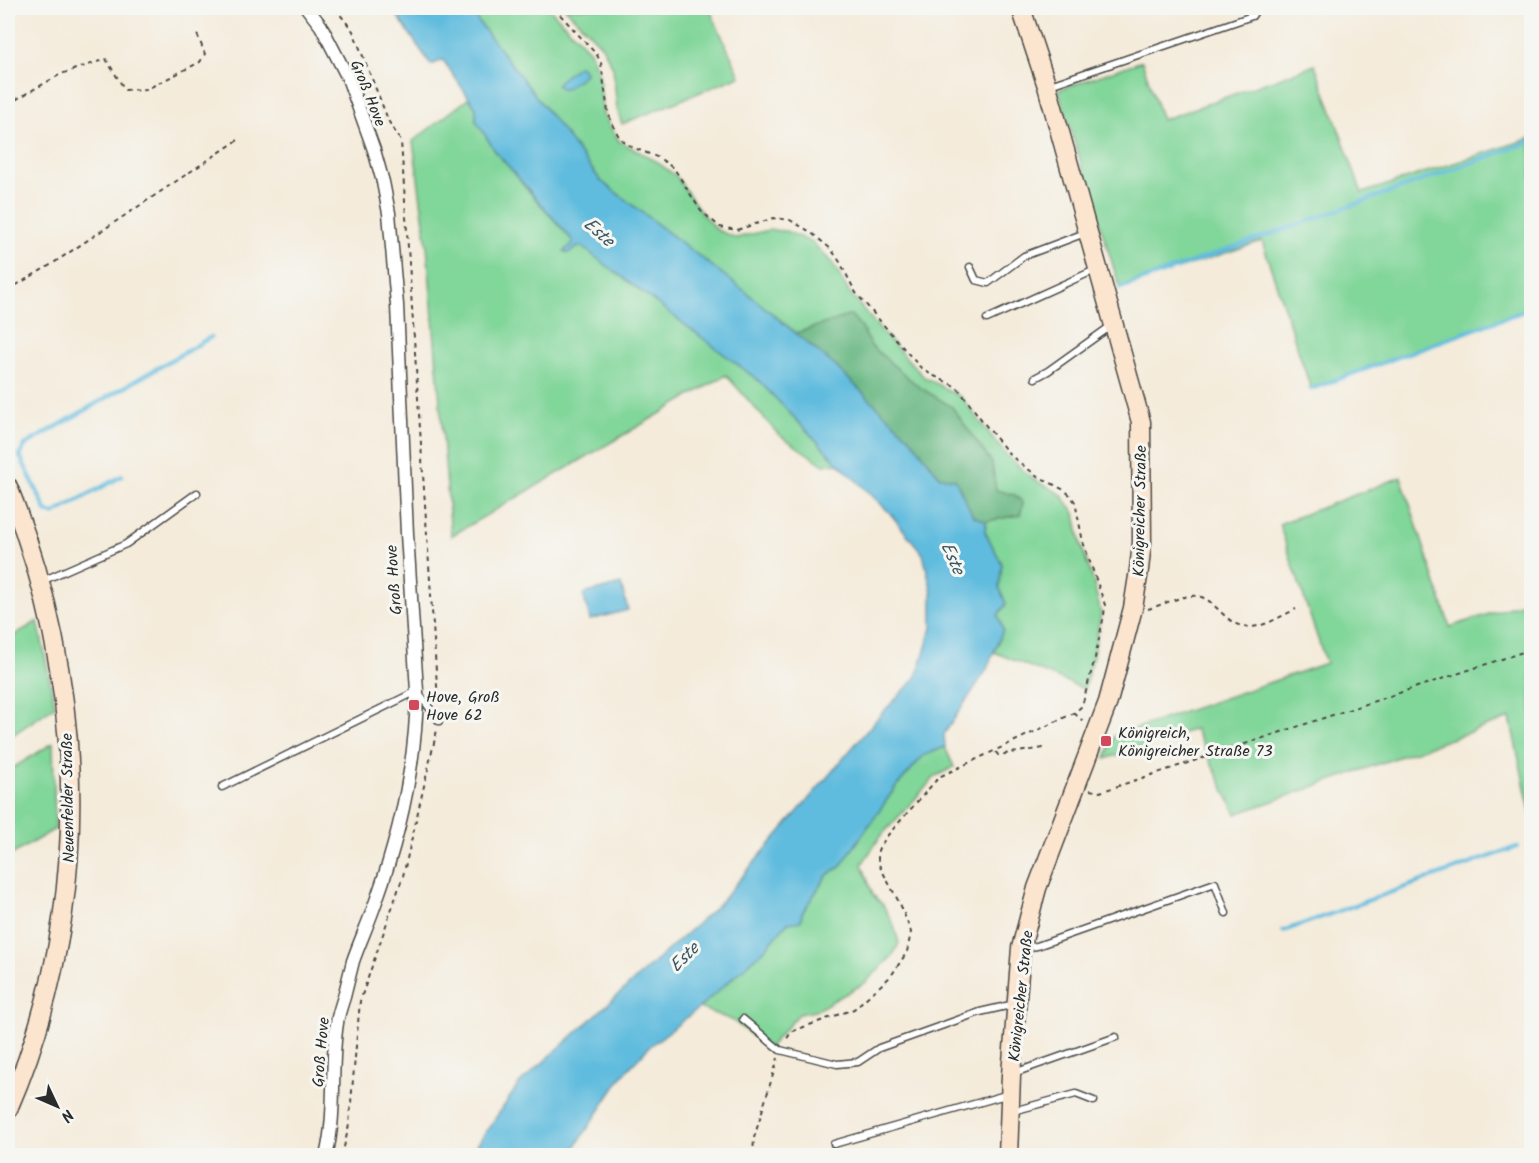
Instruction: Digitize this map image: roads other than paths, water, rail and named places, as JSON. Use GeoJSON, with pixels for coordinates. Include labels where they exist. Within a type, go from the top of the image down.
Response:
{"type":"FeatureCollection","features":[{"type":"Feature","properties":{"kind":"street","name":"Groß Hove"},"geometry":{"type":"LineString","coordinates":[[307,8],[321,26],[348,78],[374,150],[389,213],[397,305],[407,534],[417,691],[416,727],[411,766],[390,859],[353,961],[337,1023],[331,1128],[326,1155]]}},
{"type":"Feature","properties":{"kind":"street","name":"Königreicher Straße"},"geometry":{"type":"LineString","coordinates":[[1008,1155],[1009,1103],[1022,948],[1036,888],[1108,702],[1133,608],[1142,542],[1141,422],[1047,86],[1021,8]]}},
{"type":"Feature","properties":{"kind":"street","name":"Neuenfelder Straße"},"geometry":{"type":"LineString","coordinates":[[8,487],[23,524],[54,642],[66,729],[71,821],[67,886],[55,960],[35,1034],[8,1109]]}},
{"type":"Feature","properties":{"kind":"lane"},"geometry":{"type":"LineString","coordinates":[[1047,86],[1252,16],[1257,8]]}},
{"type":"Feature","properties":{"kind":"lane"},"geometry":{"type":"LineString","coordinates":[[970,267],[976,280],[988,283],[1024,256],[1088,232]]}},
{"type":"Feature","properties":{"kind":"lane"},"geometry":{"type":"LineString","coordinates":[[987,319],[1099,269]]}},
{"type":"Feature","properties":{"kind":"lane"},"geometry":{"type":"LineString","coordinates":[[1035,378],[1114,324]]}},
{"type":"Feature","properties":{"kind":"lane"},"geometry":{"type":"LineString","coordinates":[[40,582],[126,544],[197,493]]}},
{"type":"Feature","properties":{"kind":"lane"},"geometry":{"type":"LineString","coordinates":[[222,788],[417,691],[439,721]]}},
{"type":"Feature","properties":{"kind":"lane"},"geometry":{"type":"LineString","coordinates":[[1022,948],[1037,946],[1215,883],[1226,913]]}},
{"type":"Feature","properties":{"kind":"lane"},"geometry":{"type":"LineString","coordinates":[[743,1019],[780,1050],[837,1064],[858,1062],[879,1048],[980,1012],[1016,1004]]}},
{"type":"Feature","properties":{"kind":"lane"},"geometry":{"type":"LineString","coordinates":[[1011,1075],[1116,1037]]}},
{"type":"Feature","properties":{"kind":"lane"},"geometry":{"type":"LineString","coordinates":[[834,1144],[1009,1103],[1076,1094],[1094,1101]]}},
{"type":"Feature","properties":{"kind":"water","name":"Este"},"geometry":{"type":"Polygon","coordinates":[[[392,8],[468,8],[601,181],[746,292],[835,366],[911,439],[940,477],[955,479],[973,516],[986,521],[985,532],[1002,564],[999,587],[1006,604],[998,615],[1003,630],[986,671],[944,734],[945,747],[923,756],[895,788],[840,867],[827,875],[802,913],[801,921],[787,923],[764,950],[699,1008],[649,1047],[623,1075],[570,1155],[470,1155],[519,1084],[718,905],[882,713],[916,678],[932,628],[932,592],[923,554],[889,512],[758,380],[580,246],[568,253],[564,251],[573,244],[573,241],[495,151],[476,121],[476,108],[443,60],[431,65],[392,8]]]}},
{"type":"Feature","properties":{"kind":"water"},"geometry":{"type":"Polygon","coordinates":[[[578,66],[585,74],[565,89],[561,89],[557,85],[559,81],[578,66]]]}},
{"type":"Feature","properties":{"kind":"water"},"geometry":{"type":"Polygon","coordinates":[[[621,584],[628,610],[590,620],[583,594],[621,584]]]}},
{"type":"Feature","properties":{"kind":"waterway"},"geometry":{"type":"LineString","coordinates":[[1120,288],[1532,141]]}},
{"type":"Feature","properties":{"kind":"waterway"},"geometry":{"type":"LineString","coordinates":[[1311,389],[1532,308]]}},
{"type":"Feature","properties":{"kind":"waterway"},"geometry":{"type":"LineString","coordinates":[[122,476],[53,514],[47,512],[20,456],[25,445],[211,337]]}},
{"type":"Feature","properties":{"kind":"waterway"},"geometry":{"type":"LineString","coordinates":[[1283,931],[1517,847]]}},
{"type":"Feature","properties":{"kind":"place","name":"Hove, Groß Hove 62"},"geometry":{"type":"Point","coordinates":[414,705]}},
{"type":"Feature","properties":{"kind":"place","name":"Königreich, Königreicher Straße 73"},"geometry":{"type":"Point","coordinates":[1106,741]}}]}
